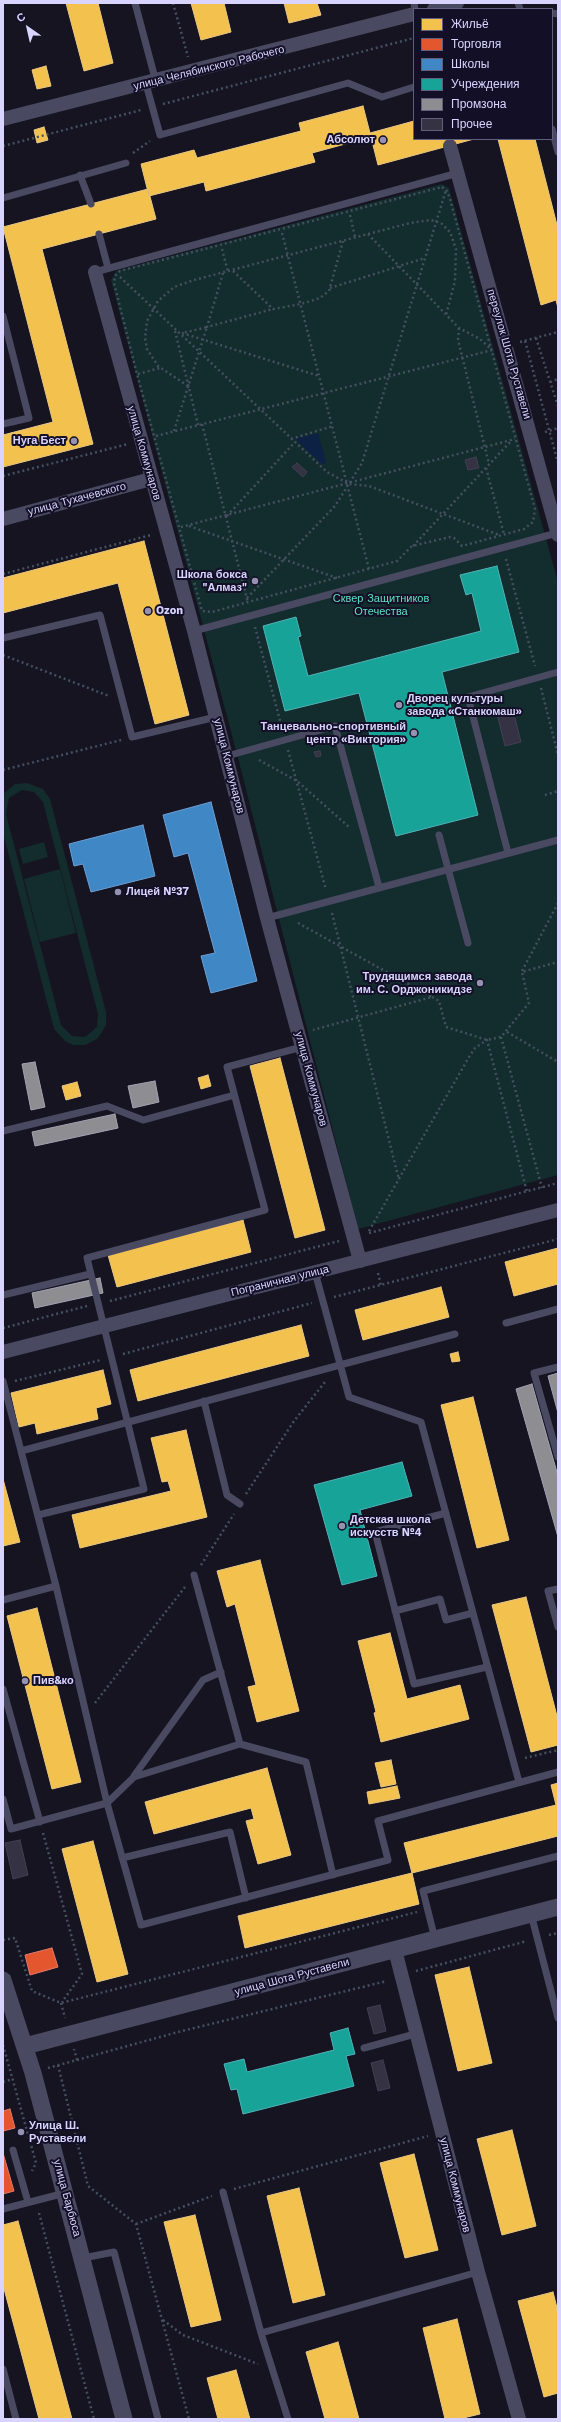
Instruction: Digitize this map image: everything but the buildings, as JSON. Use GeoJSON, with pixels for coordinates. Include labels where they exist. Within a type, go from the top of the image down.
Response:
{"type":"FeatureCollection","features":[{"type":"Feature","properties":{"kind":"street"},"geometry":{"type":"LineString","coordinates":[[438,8],[457,3]]}},
{"type":"Feature","properties":{"kind":"street","name":"улица Челябинского Рабочего"},"geometry":{"type":"LineString","coordinates":[[3,119],[151,83],[413,14]]}},
{"type":"Feature","properties":{"kind":"street","name":"переулок Шота Руставели"},"geometry":{"type":"LineString","coordinates":[[450,146],[558,534]]}},
{"type":"Feature","properties":{"kind":"street","name":"улица Коммунаров"},"geometry":{"type":"LineString","coordinates":[[102,270],[140,441],[151,479],[172,529],[194,631],[267,918],[360,1261]]}},
{"type":"Feature","properties":{"kind":"street","name":"улица Тухачевского"},"geometry":{"type":"LineString","coordinates":[[3,519],[151,479]]}},
{"type":"Feature","properties":{"kind":"street","name":"Пограничная улица"},"geometry":{"type":"LineString","coordinates":[[3,1352],[558,1210]]}},
{"type":"Feature","properties":{"kind":"street","name":"улица Шота Руставели"},"geometry":{"type":"LineString","coordinates":[[25,2046],[558,1907]]}},
{"type":"Feature","properties":{"kind":"street","name":"улица Коммунаров"},"geometry":{"type":"LineString","coordinates":[[395,1950],[478,2272],[519,2419]]}},
{"type":"Feature","properties":{"kind":"street","name":"улица Барбюса"},"geometry":{"type":"LineString","coordinates":[[4,1985],[25,2046],[83,2258],[124,2419]]}},
{"type":"Feature","properties":{"kind":"lane"},"geometry":{"type":"LineString","coordinates":[[134,3],[151,83],[152,107],[160,134],[348,83],[382,97],[413,87]]}},
{"type":"Feature","properties":{"kind":"lane"},"geometry":{"type":"LineString","coordinates":[[553,133],[558,152]]}},
{"type":"Feature","properties":{"kind":"lane"},"geometry":{"type":"LineString","coordinates":[[3,198],[126,163]]}},
{"type":"Feature","properties":{"kind":"lane"},"geometry":{"type":"LineString","coordinates":[[99,234],[102,270],[458,172]]}},
{"type":"Feature","properties":{"kind":"lane"},"geometry":{"type":"LineString","coordinates":[[80,175],[91,204]]}},
{"type":"Feature","properties":{"kind":"lane"},"geometry":{"type":"LineString","coordinates":[[3,316],[29,418],[3,424]]}},
{"type":"Feature","properties":{"kind":"lane"},"geometry":{"type":"LineString","coordinates":[[194,631],[558,534]]}},
{"type":"Feature","properties":{"kind":"lane"},"geometry":{"type":"LineString","coordinates":[[3,638],[100,615],[132,737],[216,717]]}},
{"type":"Feature","properties":{"kind":"lane"},"geometry":{"type":"LineString","coordinates":[[508,853],[468,697],[558,672]]}},
{"type":"Feature","properties":{"kind":"lane"},"geometry":{"type":"LineString","coordinates":[[227,756],[335,726],[379,888]]}},
{"type":"Feature","properties":{"kind":"lane"},"geometry":{"type":"LineString","coordinates":[[439,835],[468,943]]}},
{"type":"Feature","properties":{"kind":"lane"},"geometry":{"type":"LineString","coordinates":[[267,918],[558,840]]}},
{"type":"Feature","properties":{"kind":"lane"},"geometry":{"type":"LineString","coordinates":[[38,1515],[144,1489],[87,1258],[265,1210],[227,1067],[302,1048]]}},
{"type":"Feature","properties":{"kind":"lane"},"geometry":{"type":"LineString","coordinates":[[3,1131],[107,1106],[143,1120],[234,1095]]}},
{"type":"Feature","properties":{"kind":"lane"},"geometry":{"type":"LineString","coordinates":[[315,1272],[349,1397],[422,1422],[519,1782]]}},
{"type":"Feature","properties":{"kind":"lane"},"geometry":{"type":"LineString","coordinates":[[3,1295],[90,1274]]}},
{"type":"Feature","properties":{"kind":"lane"},"geometry":{"type":"LineString","coordinates":[[506,1323],[558,1309]]}},
{"type":"Feature","properties":{"kind":"lane"},"geometry":{"type":"LineString","coordinates":[[21,1451],[340,1363],[455,1334]]}},
{"type":"Feature","properties":{"kind":"lane"},"geometry":{"type":"LineString","coordinates":[[558,1367],[534,1373],[558,1457]]}},
{"type":"Feature","properties":{"kind":"lane"},"geometry":{"type":"LineString","coordinates":[[3,1383],[56,1586],[107,1803],[141,1925],[388,1860],[378,1821],[558,1772]]}},
{"type":"Feature","properties":{"kind":"lane"},"geometry":{"type":"LineString","coordinates":[[204,1401],[228,1495],[240,1504]]}},
{"type":"Feature","properties":{"kind":"lane"},"geometry":{"type":"LineString","coordinates":[[446,1512],[375,1532],[414,1684],[487,1667]]}},
{"type":"Feature","properties":{"kind":"lane"},"geometry":{"type":"LineString","coordinates":[[194,1575],[240,1744]]}},
{"type":"Feature","properties":{"kind":"lane"},"geometry":{"type":"LineString","coordinates":[[3,1600],[56,1586]]}},
{"type":"Feature","properties":{"kind":"lane"},"geometry":{"type":"LineString","coordinates":[[558,1589],[548,1591],[558,1627]]}},
{"type":"Feature","properties":{"kind":"lane"},"geometry":{"type":"LineString","coordinates":[[395,1611],[440,1599],[446,1620],[473,1613]]}},
{"type":"Feature","properties":{"kind":"lane"},"geometry":{"type":"LineString","coordinates":[[3,1798],[11,1829],[107,1803],[134,1777],[203,1680],[221,1672]]}},
{"type":"Feature","properties":{"kind":"lane"},"geometry":{"type":"LineString","coordinates":[[3,1689],[40,1822]]}},
{"type":"Feature","properties":{"kind":"lane"},"geometry":{"type":"LineString","coordinates":[[134,1777],[240,1744],[306,1762],[332,1875]]}},
{"type":"Feature","properties":{"kind":"lane"},"geometry":{"type":"LineString","coordinates":[[122,1858],[230,1832],[246,1898]]}},
{"type":"Feature","properties":{"kind":"lane"},"geometry":{"type":"LineString","coordinates":[[435,1939],[423,1891],[558,1856]]}},
{"type":"Feature","properties":{"kind":"lane"},"geometry":{"type":"LineString","coordinates":[[531,1914],[558,2018]]}},
{"type":"Feature","properties":{"kind":"lane"},"geometry":{"type":"LineString","coordinates":[[364,2048],[416,2034]]}},
{"type":"Feature","properties":{"kind":"lane"},"geometry":{"type":"LineString","coordinates":[[13,2150],[28,2202]]}},
{"type":"Feature","properties":{"kind":"lane"},"geometry":{"type":"LineString","coordinates":[[223,2192],[261,2333],[288,2419]]}},
{"type":"Feature","properties":{"kind":"lane"},"geometry":{"type":"LineString","coordinates":[[3,2209],[65,2193]]}},
{"type":"Feature","properties":{"kind":"lane"},"geometry":{"type":"LineString","coordinates":[[83,2258],[114,2252],[158,2419]]}},
{"type":"Feature","properties":{"kind":"lane"},"geometry":{"type":"LineString","coordinates":[[261,2333],[478,2272]]}},
{"type":"Feature","properties":{"kind":"lane"},"geometry":{"type":"LineString","coordinates":[[3,2369],[16,2419]]}},
{"type":"Feature","properties":{"kind":"path"},"geometry":{"type":"LineString","coordinates":[[173,3],[188,57]]}},
{"type":"Feature","properties":{"kind":"path"},"geometry":{"type":"LineString","coordinates":[[3,146],[413,38]]}},
{"type":"Feature","properties":{"kind":"path"},"geometry":{"type":"LineString","coordinates":[[126,163],[130,155],[160,134]]}},
{"type":"Feature","properties":{"kind":"path"},"geometry":{"type":"LineString","coordinates":[[446,190],[437,188],[120,271],[117,274],[114,284],[154,437],[172,529],[202,611],[212,612],[397,562],[512,440]]}},
{"type":"Feature","properties":{"kind":"path"},"geometry":{"type":"LineString","coordinates":[[246,598],[335,506],[362,463],[387,376],[446,190]]}},
{"type":"Feature","properties":{"kind":"path"},"geometry":{"type":"LineString","coordinates":[[412,546],[450,537],[454,538],[462,546],[524,529],[532,522],[535,515],[492,350],[446,190]]}},
{"type":"Feature","properties":{"kind":"path"},"geometry":{"type":"LineString","coordinates":[[348,211],[355,238]]}},
{"type":"Feature","properties":{"kind":"path"},"geometry":{"type":"LineString","coordinates":[[188,386],[160,368],[149,354],[146,344],[147,321],[153,308],[165,293],[174,287],[223,273],[423,220],[436,222],[450,232],[457,260],[455,281],[446,315]]}},
{"type":"Feature","properties":{"kind":"path"},"geometry":{"type":"LineString","coordinates":[[279,221],[369,569]]}},
{"type":"Feature","properties":{"kind":"path"},"geometry":{"type":"LineString","coordinates":[[368,234],[416,286],[459,328],[480,340],[492,350]]}},
{"type":"Feature","properties":{"kind":"path"},"geometry":{"type":"LineString","coordinates":[[330,288],[343,241]]}},
{"type":"Feature","properties":{"kind":"path"},"geometry":{"type":"LineString","coordinates":[[221,245],[228,272]]}},
{"type":"Feature","properties":{"kind":"path"},"geometry":{"type":"LineString","coordinates":[[182,333],[273,309],[301,304],[320,298],[330,288],[397,265],[425,258]]}},
{"type":"Feature","properties":{"kind":"path"},"geometry":{"type":"LineString","coordinates":[[233,271],[273,309]]}},
{"type":"Feature","properties":{"kind":"path"},"geometry":{"type":"LineString","coordinates":[[174,432],[223,273]]}},
{"type":"Feature","properties":{"kind":"path"},"geometry":{"type":"LineString","coordinates":[[117,274],[174,330],[327,472],[348,484],[369,486],[500,536]]}},
{"type":"Feature","properties":{"kind":"path"},"geometry":{"type":"LineString","coordinates":[[459,328],[458,340],[490,464]]}},
{"type":"Feature","properties":{"kind":"path"},"geometry":{"type":"LineString","coordinates":[[174,330],[320,376]]}},
{"type":"Feature","properties":{"kind":"path"},"geometry":{"type":"LineString","coordinates":[[174,330],[198,425]]}},
{"type":"Feature","properties":{"kind":"path"},"geometry":{"type":"LineString","coordinates":[[3,476],[558,332]]}},
{"type":"Feature","properties":{"kind":"path"},"geometry":{"type":"LineString","coordinates":[[536,338],[558,406]]}},
{"type":"Feature","properties":{"kind":"path"},"geometry":{"type":"LineString","coordinates":[[525,341],[558,463]]}},
{"type":"Feature","properties":{"kind":"path"},"geometry":{"type":"LineString","coordinates":[[137,374],[160,368]]}},
{"type":"Feature","properties":{"kind":"path"},"geometry":{"type":"LineString","coordinates":[[550,382],[558,380]]}},
{"type":"Feature","properties":{"kind":"path"},"geometry":{"type":"LineString","coordinates":[[202,424],[248,602]]}},
{"type":"Feature","properties":{"kind":"path"},"geometry":{"type":"LineString","coordinates":[[291,439],[333,426]]}},
{"type":"Feature","properties":{"kind":"path"},"geometry":{"type":"LineString","coordinates":[[3,574],[516,439]]}},
{"type":"Feature","properties":{"kind":"path"},"geometry":{"type":"LineString","coordinates":[[227,516],[294,443]]}},
{"type":"Feature","properties":{"kind":"path"},"geometry":{"type":"LineString","coordinates":[[486,468],[504,534]]}},
{"type":"Feature","properties":{"kind":"path"},"geometry":{"type":"LineString","coordinates":[[188,526],[285,558],[337,578]]}},
{"type":"Feature","properties":{"kind":"path"},"geometry":{"type":"LineString","coordinates":[[503,548],[558,756]]}},
{"type":"Feature","properties":{"kind":"path"},"geometry":{"type":"LineString","coordinates":[[252,616],[327,894]]}},
{"type":"Feature","properties":{"kind":"path"},"geometry":{"type":"LineString","coordinates":[[3,655],[122,701]]}},
{"type":"Feature","properties":{"kind":"path"},"geometry":{"type":"LineString","coordinates":[[3,770],[132,737]]}},
{"type":"Feature","properties":{"kind":"path"},"geometry":{"type":"LineString","coordinates":[[249,750],[260,761],[297,781],[366,839]]}},
{"type":"Feature","properties":{"kind":"path"},"geometry":{"type":"LineString","coordinates":[[545,795],[558,791]]}},
{"type":"Feature","properties":{"kind":"path"},"geometry":{"type":"LineString","coordinates":[[376,1219],[475,1048],[487,1040],[501,1037],[507,1032],[530,1003],[522,972],[558,903]]}},
{"type":"Feature","properties":{"kind":"path"},"geometry":{"type":"LineString","coordinates":[[330,907],[399,1180]]}},
{"type":"Feature","properties":{"kind":"path"},"geometry":{"type":"LineString","coordinates":[[296,922],[439,1000],[446,1026],[487,1040]]}},
{"type":"Feature","properties":{"kind":"path"},"geometry":{"type":"LineString","coordinates":[[522,972],[558,962]]}},
{"type":"Feature","properties":{"kind":"path"},"geometry":{"type":"LineString","coordinates":[[309,1031],[432,997]]}},
{"type":"Feature","properties":{"kind":"path"},"geometry":{"type":"LineString","coordinates":[[507,1032],[558,1062]]}},
{"type":"Feature","properties":{"kind":"path"},"geometry":{"type":"LineString","coordinates":[[501,1037],[542,1188]]}},
{"type":"Feature","properties":{"kind":"path"},"geometry":{"type":"LineString","coordinates":[[487,1040],[527,1192]]}},
{"type":"Feature","properties":{"kind":"path"},"geometry":{"type":"LineString","coordinates":[[3,1328],[558,1183]]}},
{"type":"Feature","properties":{"kind":"path"},"geometry":{"type":"LineString","coordinates":[[3,1383],[111,1357],[322,1300],[558,1239]]}},
{"type":"Feature","properties":{"kind":"path"},"geometry":{"type":"LineString","coordinates":[[86,1715],[194,1575],[294,1421],[340,1363]]}},
{"type":"Feature","properties":{"kind":"path"},"geometry":{"type":"LineString","coordinates":[[513,1762],[558,1750]]}},
{"type":"Feature","properties":{"kind":"path"},"geometry":{"type":"LineString","coordinates":[[40,1822],[82,1974],[61,2003]]}},
{"type":"Feature","properties":{"kind":"path"},"geometry":{"type":"LineString","coordinates":[[3,1940],[16,1938],[32,1991],[61,2003],[414,1913],[427,1907]]}},
{"type":"Feature","properties":{"kind":"path"},"geometry":{"type":"LineString","coordinates":[[77,2060],[178,2032],[402,1976],[422,1968],[558,1933]]}},
{"type":"Feature","properties":{"kind":"path"},"geometry":{"type":"LineString","coordinates":[[3,2045],[36,2163],[29,2176],[94,2419]]}},
{"type":"Feature","properties":{"kind":"path"},"geometry":{"type":"LineString","coordinates":[[58,2065],[88,2186],[136,2224],[189,2419]]}},
{"type":"Feature","properties":{"kind":"path"},"geometry":{"type":"LineString","coordinates":[[136,2224],[223,2192],[442,2132]]}},
{"type":"Feature","properties":{"kind":"path"},"geometry":{"type":"LineString","coordinates":[[162,2320],[184,2335],[273,2370]]}},
{"type":"Feature","properties":{"kind":"green space","name":"Сквер Защитников Отечества"},"geometry":{"type":"Polygon","coordinates":[[[442,184],[449,188],[558,582],[558,1175],[358,1229],[238,758],[111,280],[116,271],[122,269],[442,184]]]}},
{"type":"Feature","properties":{"kind":"green space"},"geometry":{"type":"Polygon","coordinates":[[[27,783],[43,789],[50,799],[106,1012],[106,1025],[102,1032],[97,1039],[85,1045],[73,1045],[65,1041],[54,1029],[3,833],[3,794],[15,784],[27,783]],[[22,790],[9,798],[6,814],[61,1025],[72,1036],[85,1037],[97,1027],[98,1014],[43,802],[34,792],[22,790]]]}},
{"type":"Feature","properties":{"kind":"green space"},"geometry":{"type":"Polygon","coordinates":[[[44,842],[48,857],[23,864],[19,849],[44,842]]]}},
{"type":"Feature","properties":{"kind":"green space"},"geometry":{"type":"Polygon","coordinates":[[[60,869],[76,933],[40,942],[24,879],[60,869]]]}},
{"type":"Feature","properties":{"kind":"water"},"geometry":{"type":"Polygon","coordinates":[[[318,433],[326,463],[322,464],[295,439],[318,433]]]}},
{"type":"Feature","properties":{"kind":"place","name":"Абсолют"},"geometry":{"type":"Point","coordinates":[383,140]}},
{"type":"Feature","properties":{"kind":"place","name":"Нуга Бест"},"geometry":{"type":"Point","coordinates":[74,441]}},
{"type":"Feature","properties":{"kind":"place","name":"Школа бокса \"Алмаз\""},"geometry":{"type":"Point","coordinates":[255,581]}},
{"type":"Feature","properties":{"kind":"place","name":"Ozon"},"geometry":{"type":"Point","coordinates":[148,611]}},
{"type":"Feature","properties":{"kind":"place","name":"Дворец культуры завода «Станкомаш»"},"geometry":{"type":"Point","coordinates":[399,705]}},
{"type":"Feature","properties":{"kind":"place","name":"Танцевально-спортивный центр «Виктория»"},"geometry":{"type":"Point","coordinates":[414,733]}},
{"type":"Feature","properties":{"kind":"place","name":"Лицей №37"},"geometry":{"type":"Point","coordinates":[118,892]}},
{"type":"Feature","properties":{"kind":"place","name":"Трудящимся завода им. С. Орджоникидзе"},"geometry":{"type":"Point","coordinates":[480,983]}},
{"type":"Feature","properties":{"kind":"place","name":"Детская школа искусств №4"},"geometry":{"type":"Point","coordinates":[342,1526]}},
{"type":"Feature","properties":{"kind":"place","name":"Пив&ко"},"geometry":{"type":"Point","coordinates":[25,1681]}},
{"type":"Feature","properties":{"kind":"place","name":"Улица Ш. Руставели"},"geometry":{"type":"Point","coordinates":[21,2132]}}]}
